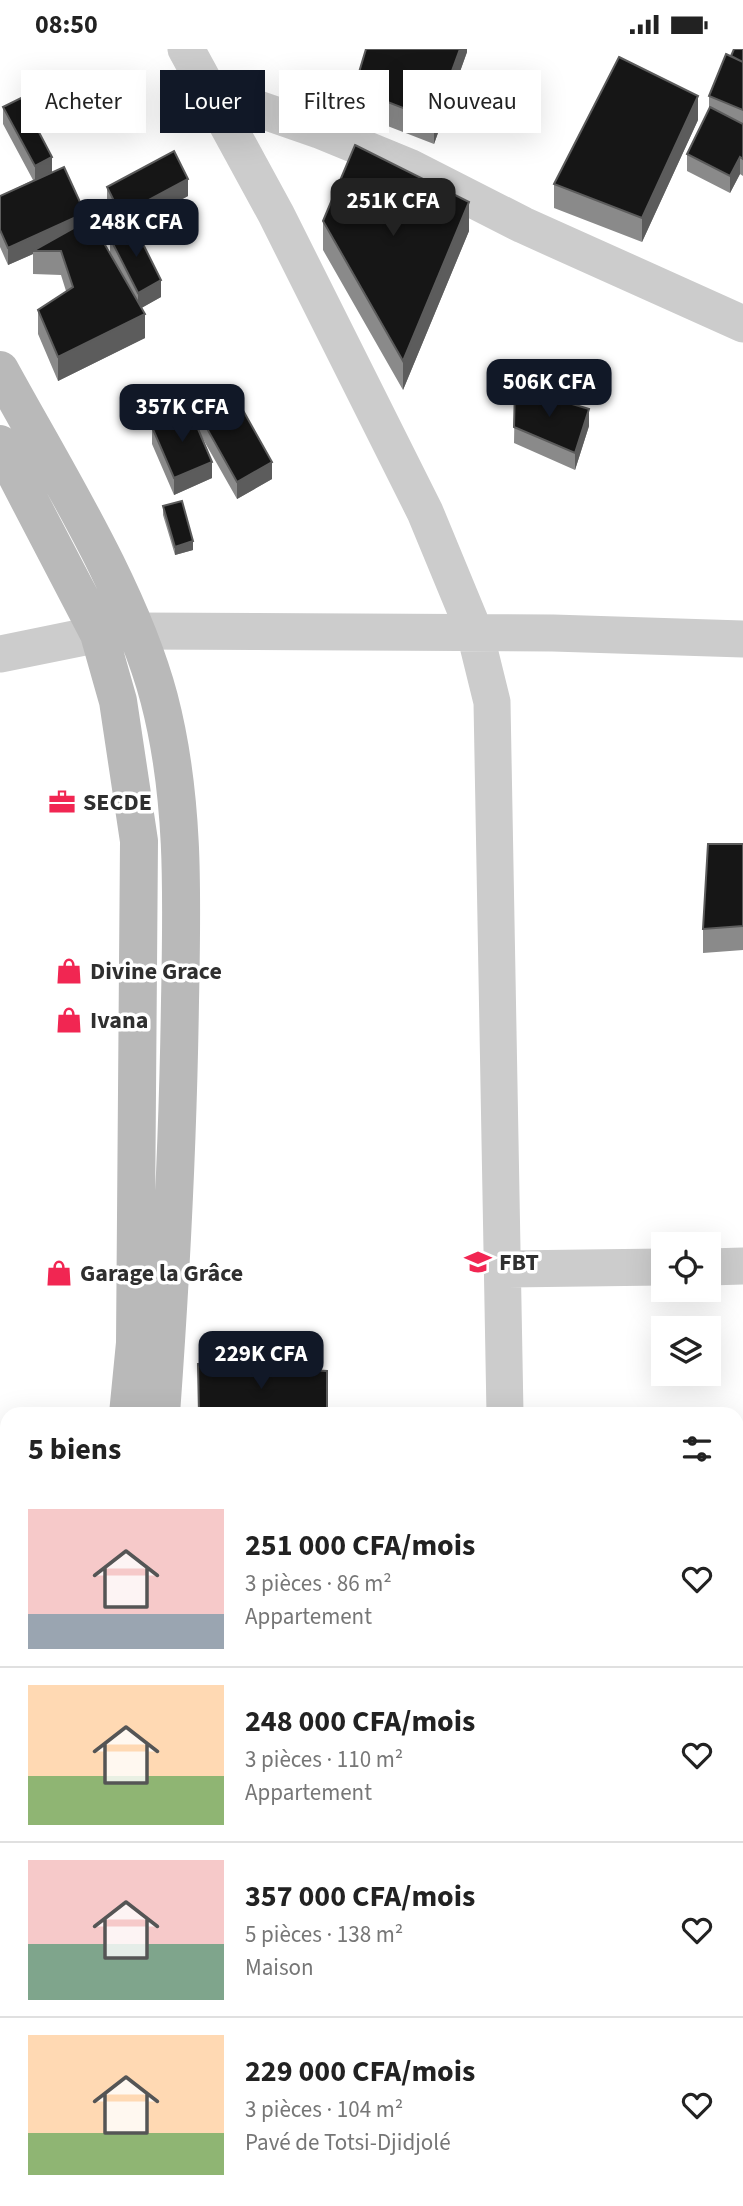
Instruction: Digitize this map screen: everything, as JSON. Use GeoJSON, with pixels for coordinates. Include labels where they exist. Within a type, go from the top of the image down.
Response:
{"type":"FeatureCollection","features":[{"type":"Feature","properties":{"kind":"main road"},"geometry":{"type":"LineString","coordinates":[[0,370],[100,555],[136,631],[159,698],[175,783],[183,863],[178,1085],[162,1407]]}},
{"type":"Feature","properties":{"kind":"main road"},"geometry":{"type":"LineString","coordinates":[[0,445],[99,634],[118,701],[139,841],[135,1343],[129,1407]]}},
{"type":"Feature","properties":{"kind":"street"},"geometry":{"type":"LineString","coordinates":[[186,49],[197,70]]}},
{"type":"Feature","properties":{"kind":"street"},"geometry":{"type":"LineString","coordinates":[[265,111],[409,167],[523,225],[743,324]]}},
{"type":"Feature","properties":{"kind":"street"},"geometry":{"type":"LineString","coordinates":[[232,133],[276,213],[400,462],[475,633],[492,702],[505,1407]]}},
{"type":"Feature","properties":{"kind":"street"},"geometry":{"type":"LineString","coordinates":[[136,631],[475,633],[743,639]]}},
{"type":"Feature","properties":{"kind":"street"},"geometry":{"type":"LineString","coordinates":[[0,654],[99,634]]}},
{"type":"Feature","properties":{"kind":"street"},"geometry":{"type":"LineString","coordinates":[[721,1267],[743,1266]]}},
{"type":"Feature","properties":{"kind":"street"},"geometry":{"type":"LineString","coordinates":[[503,1269],[651,1267]]}},
{"type":"Feature","properties":{"kind":"building"},"geometry":{"type":"Polygon","coordinates":[[[366,49],[460,49],[452,70],[403,70],[403,108],[389,103],[389,70],[360,70],[366,49]]]}},
{"type":"Feature","properties":{"kind":"building"},"geometry":{"type":"Polygon","coordinates":[[[734,49],[743,49],[743,62],[731,56],[734,49]]]}},
{"type":"Feature","properties":{"kind":"building"},"geometry":{"type":"Polygon","coordinates":[[[726,54],[743,62],[743,110],[709,96],[726,54]]]}},
{"type":"Feature","properties":{"kind":"building"},"geometry":{"type":"Polygon","coordinates":[[[619,57],[698,96],[642,218],[554,184],[619,57]]]}},
{"type":"Feature","properties":{"kind":"building"},"geometry":{"type":"Polygon","coordinates":[[[21,98],[21,133],[39,133],[52,157],[35,166],[3,107],[21,98]]]}},
{"type":"Feature","properties":{"kind":"building"},"geometry":{"type":"Polygon","coordinates":[[[710,107],[743,124],[743,159],[740,157],[730,176],[687,154],[710,107]]]}},
{"type":"Feature","properties":{"kind":"building"},"geometry":{"type":"Polygon","coordinates":[[[355,145],[469,202],[403,361],[323,221],[355,145]]]}},
{"type":"Feature","properties":{"kind":"building"},"geometry":{"type":"Polygon","coordinates":[[[174,151],[188,179],[121,215],[107,187],[174,151]]]}},
{"type":"Feature","properties":{"kind":"building"},"geometry":{"type":"Polygon","coordinates":[[[64,167],[85,213],[8,248],[0,230],[0,196],[64,167]]]}},
{"type":"Feature","properties":{"kind":"building"},"geometry":{"type":"Polygon","coordinates":[[[90,219],[145,314],[58,357],[38,310],[73,287],[61,251],[33,251],[90,219]]]}},
{"type":"Feature","properties":{"kind":"building"},"geometry":{"type":"Polygon","coordinates":[[[134,226],[161,280],[138,293],[110,238],[134,226]]]}},
{"type":"Feature","properties":{"kind":"building"},"geometry":{"type":"Polygon","coordinates":[[[515,387],[589,409],[575,453],[514,427],[515,387]]]}},
{"type":"Feature","properties":{"kind":"building"},"geometry":{"type":"Polygon","coordinates":[[[231,389],[272,462],[237,482],[196,409],[231,389]]]}},
{"type":"Feature","properties":{"kind":"building"},"geometry":{"type":"Polygon","coordinates":[[[190,410],[212,462],[174,478],[152,427],[190,410]]]}},
{"type":"Feature","properties":{"kind":"building"},"geometry":{"type":"Polygon","coordinates":[[[182,501],[193,541],[175,547],[163,506],[182,501]]]}},
{"type":"Feature","properties":{"kind":"building"},"geometry":{"type":"Polygon","coordinates":[[[708,844],[743,844],[743,926],[703,929],[708,844]]]}},
{"type":"Feature","properties":{"kind":"building"},"geometry":{"type":"Polygon","coordinates":[[[198,1364],[327,1371],[327,1407],[199,1407],[198,1364]]]}},
{"type":"Feature","properties":{"kind":"place","name":"SECDE"},"geometry":{"type":"Point","coordinates":[62,802]}},
{"type":"Feature","properties":{"kind":"place","name":"Divine Grace"},"geometry":{"type":"Point","coordinates":[69,971]}},
{"type":"Feature","properties":{"kind":"place","name":"Ivana"},"geometry":{"type":"Point","coordinates":[69,1020]}},
{"type":"Feature","properties":{"kind":"place","name":"FBT"},"geometry":{"type":"Point","coordinates":[478,1262]}},
{"type":"Feature","properties":{"kind":"place","name":"Garage la Grâce"},"geometry":{"type":"Point","coordinates":[59,1273]}}]}
